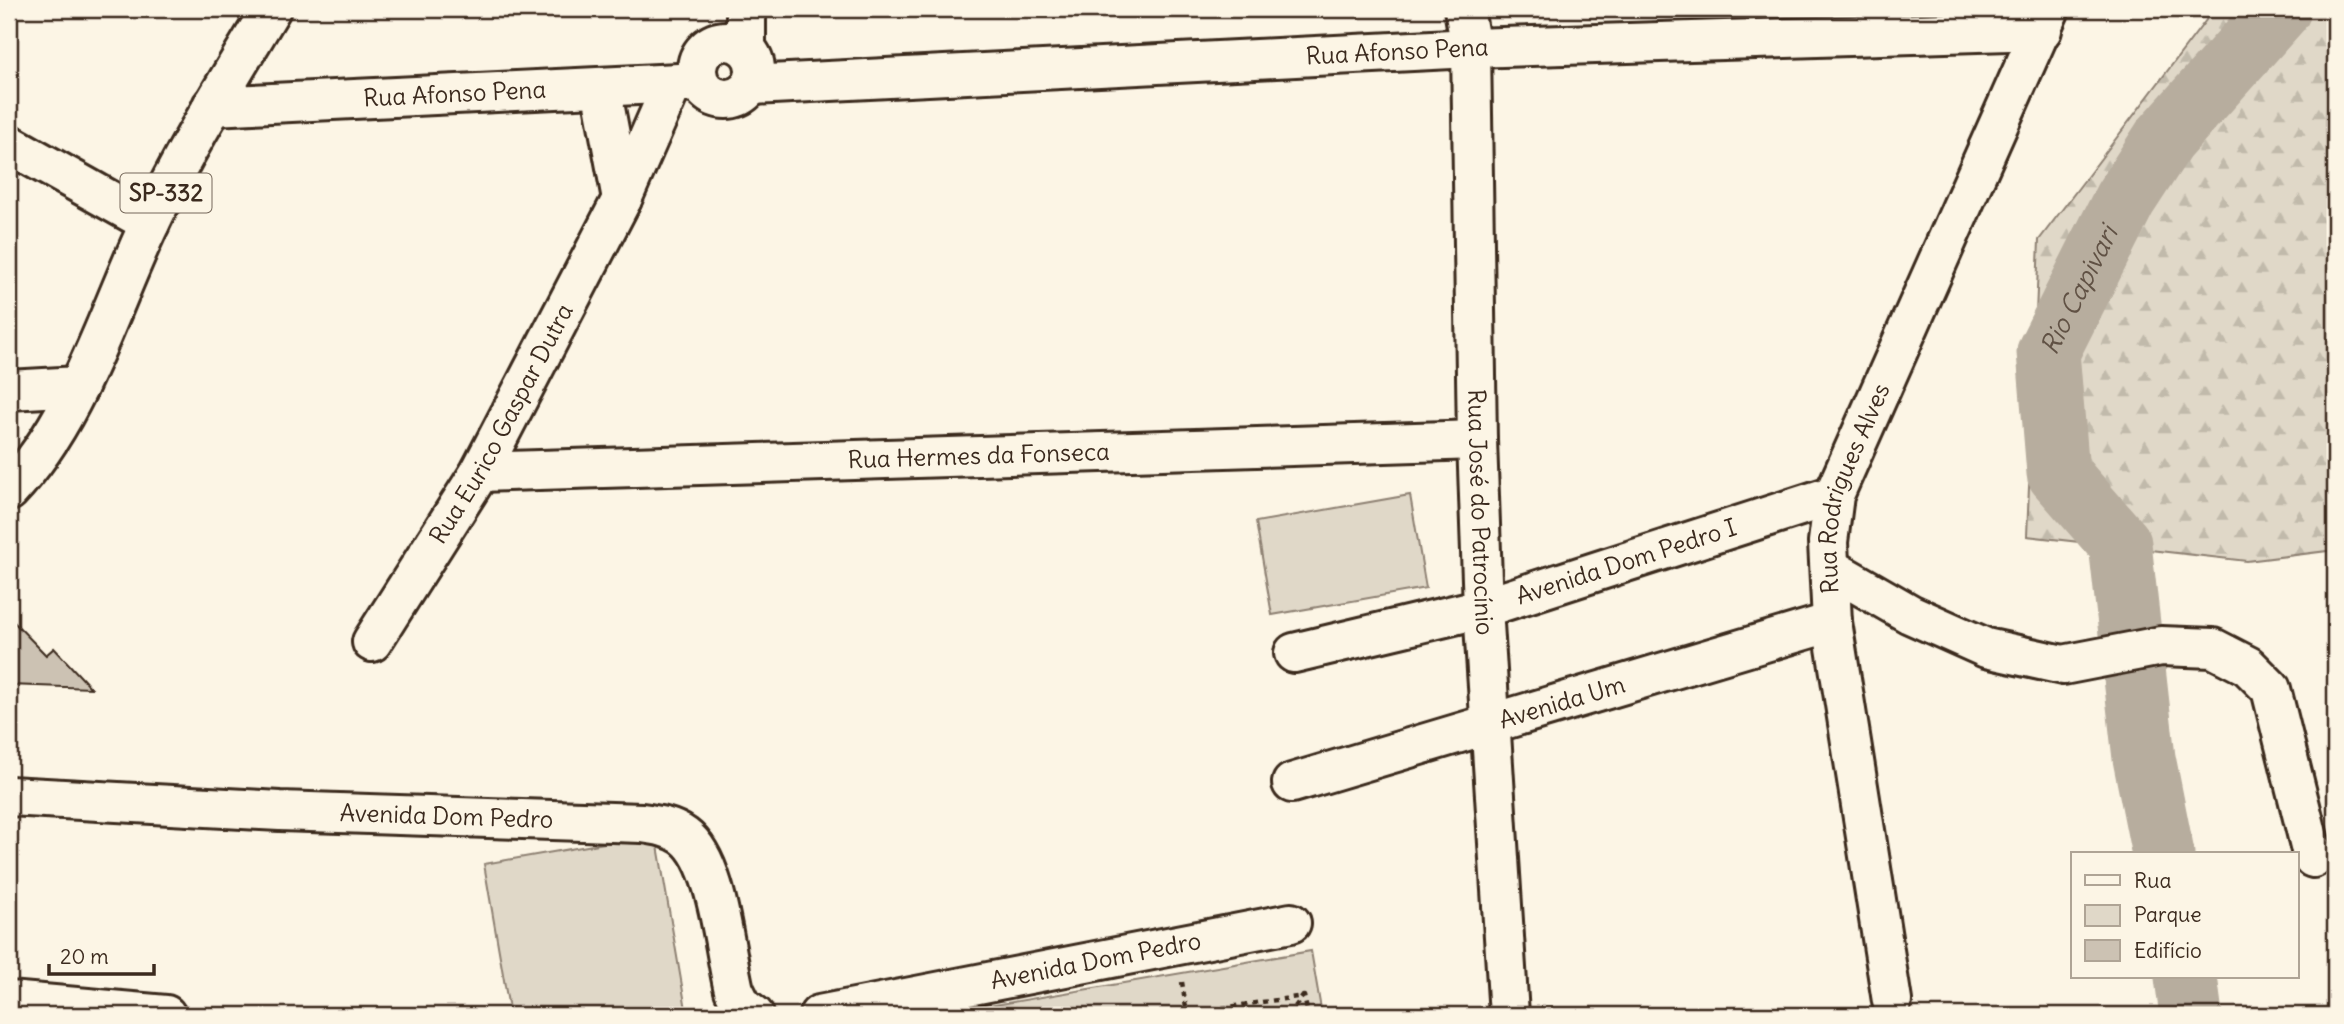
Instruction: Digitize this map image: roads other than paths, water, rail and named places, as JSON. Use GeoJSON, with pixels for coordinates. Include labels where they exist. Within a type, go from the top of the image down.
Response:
{"type":"FeatureCollection","features":[{"type":"Feature","properties":{"kind":"street","name":"SP-332"},"geometry":{"type":"LineString","coordinates":[[16,472],[79,386],[150,223],[212,106],[271,9]]}},
{"type":"Feature","properties":{"kind":"street","name":"Rua Eurico Gaspar Dutra"},"geometry":{"type":"LineString","coordinates":[[716,69],[717,9]]}},
{"type":"Feature","properties":{"kind":"street","name":"Rua Eurico Gaspar Dutra"},"geometry":{"type":"LineString","coordinates":[[372,642],[480,472],[622,199],[716,69],[746,9]]}},
{"type":"Feature","properties":{"kind":"street","name":"Rua José do Patrocínio"},"geometry":{"type":"LineString","coordinates":[[1464,9],[1471,48],[1477,440],[1483,608],[1508,1015]]}},
{"type":"Feature","properties":{"kind":"street","name":"Rua Afonso Pena"},"geometry":{"type":"LineString","coordinates":[[212,106],[601,87],[716,69],[1471,48],[2046,19]]}},
{"type":"Feature","properties":{"kind":"street","name":"Rua Rodrigues Alves"},"geometry":{"type":"LineString","coordinates":[[1892,1001],[1832,622],[1828,542],[1834,495],[2046,19]]}},
{"type":"Feature","properties":{"kind":"street"},"geometry":{"type":"LineString","coordinates":[[601,87],[622,199]]}},
{"type":"Feature","properties":{"kind":"street"},"geometry":{"type":"LineString","coordinates":[[9,144],[150,223]]}},
{"type":"Feature","properties":{"kind":"street"},"geometry":{"type":"LineString","coordinates":[[9,390],[79,386]]}},
{"type":"Feature","properties":{"kind":"street","name":"Rua Hermes da Fonseca"},"geometry":{"type":"LineString","coordinates":[[480,472],[1477,440]]}},
{"type":"Feature","properties":{"kind":"street","name":"Avenida Dom Pedro I"},"geometry":{"type":"LineString","coordinates":[[1294,653],[1483,608],[1834,495]]}},
{"type":"Feature","properties":{"kind":"street"},"geometry":{"type":"LineString","coordinates":[[1830,568],[1910,614],[1986,648],[2063,665],[2161,646],[2213,648],[2248,666],[2271,689],[2313,858]]}},
{"type":"Feature","properties":{"kind":"street","name":"Avenida Um"},"geometry":{"type":"LineString","coordinates":[[1293,783],[1832,622]]}},
{"type":"Feature","properties":{"kind":"street","name":"Avenida Dom Pedro"},"geometry":{"type":"LineString","coordinates":[[9,796],[280,811],[642,823],[666,827],[684,837],[707,868],[734,990],[742,1006],[754,1015]]}},
{"type":"Feature","properties":{"kind":"street","name":"Avenida Dom Pedro"},"geometry":{"type":"LineString","coordinates":[[819,1015],[1290,923]]}},
{"type":"Feature","properties":{"kind":"street"},"geometry":{"type":"LineString","coordinates":[[9,1001],[166,1015]]}},
{"type":"Feature","properties":{"kind":"waterway","name":"Rio Capivari"},"geometry":{"type":"LineString","coordinates":[[2163,852],[2144,758],[2120,544],[2058,473],[2048,352],[2125,199],[2164,139],[2280,9]]}},
{"type":"Feature","properties":{"kind":"waterway","name":"Rio Capivari"},"geometry":{"type":"LineString","coordinates":[[2186,978],[2191,1015]]}}]}
